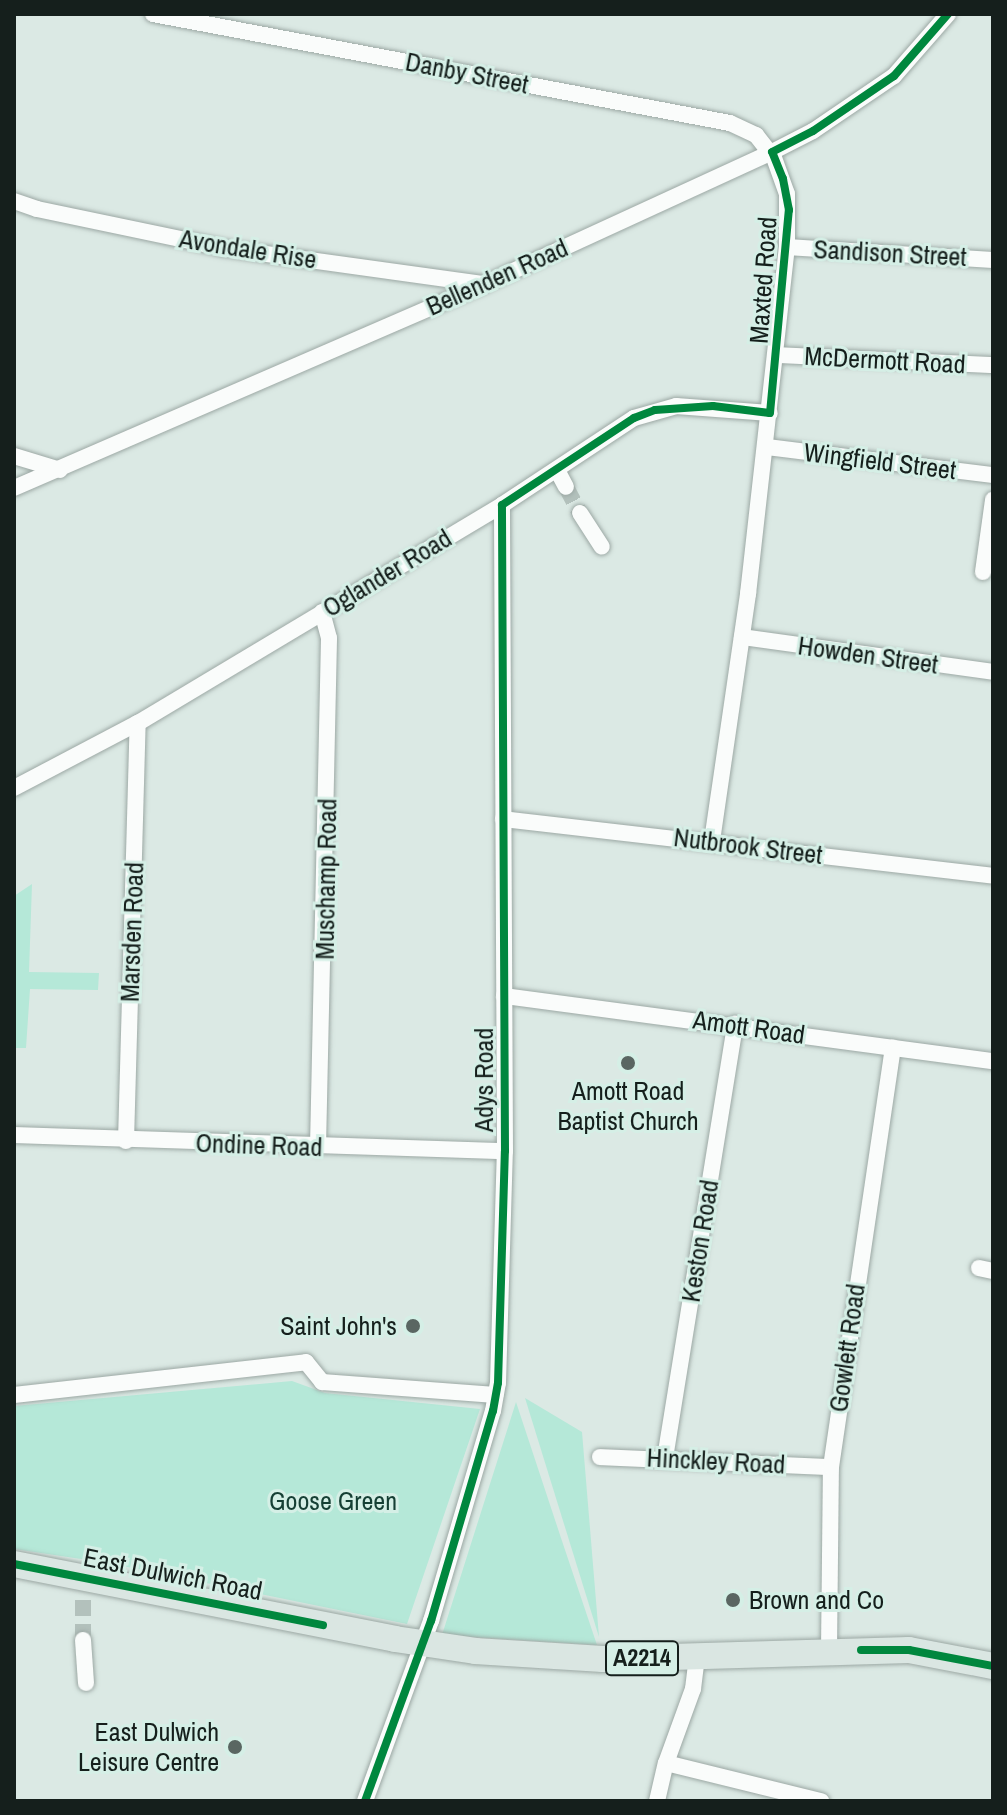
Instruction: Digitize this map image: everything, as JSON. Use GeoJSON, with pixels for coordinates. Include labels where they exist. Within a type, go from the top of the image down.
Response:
{"type":"FeatureCollection","features":[{"type":"Feature","properties":{"kind":"main road","name":"East Dulwich Road"},"geometry":{"type":"LineString","coordinates":[[14,1564],[79,1586],[423,1644],[581,1659],[909,1650],[993,1666]]}},
{"type":"Feature","properties":{"kind":"street","name":"Danby Street"},"geometry":{"type":"LineString","coordinates":[[153,14],[730,123],[756,135],[771,152]]}},
{"type":"Feature","properties":{"kind":"street","name":"Bellenden Road"},"geometry":{"type":"LineString","coordinates":[[14,488],[485,284],[813,131],[894,76],[948,14]]}},
{"type":"Feature","properties":{"kind":"street","name":"Maxted Road"},"geometry":{"type":"LineString","coordinates":[[712,841],[767,447],[787,247],[787,194],[771,152]]}},
{"type":"Feature","properties":{"kind":"street","name":"Avondale Rise"},"geometry":{"type":"LineString","coordinates":[[14,201],[223,248],[485,284]]}},
{"type":"Feature","properties":{"kind":"street","name":"Sandison Street"},"geometry":{"type":"LineString","coordinates":[[787,247],[993,260]]}},
{"type":"Feature","properties":{"kind":"street","name":"McDermott Road"},"geometry":{"type":"LineString","coordinates":[[777,355],[993,365]]}},
{"type":"Feature","properties":{"kind":"street","name":"Oglander Road"},"geometry":{"type":"LineString","coordinates":[[14,788],[138,723],[502,505],[634,418],[655,410],[713,406],[770,413]]}},
{"type":"Feature","properties":{"kind":"street","name":"Wingfield Street"},"geometry":{"type":"LineString","coordinates":[[767,447],[993,475]]}},
{"type":"Feature","properties":{"kind":"street"},"geometry":{"type":"LineString","coordinates":[[14,456],[60,470]]}},
{"type":"Feature","properties":{"kind":"street"},"geometry":{"type":"LineString","coordinates":[[557,470],[566,487]]}},
{"type":"Feature","properties":{"kind":"street"},"geometry":{"type":"LineString","coordinates":[[983,572],[993,500]]}},
{"type":"Feature","properties":{"kind":"street","name":"Adys Road"},"geometry":{"type":"LineString","coordinates":[[365,1801],[423,1644],[496,1395],[505,1151],[502,505]]}},
{"type":"Feature","properties":{"kind":"street"},"geometry":{"type":"LineString","coordinates":[[580,513],[602,547]]}},
{"type":"Feature","properties":{"kind":"street","name":"Muschamp Road"},"geometry":{"type":"LineString","coordinates":[[318,1147],[329,638],[322,612]]}},
{"type":"Feature","properties":{"kind":"street","name":"Howden Street"},"geometry":{"type":"LineString","coordinates":[[742,637],[993,672]]}},
{"type":"Feature","properties":{"kind":"street","name":"Marsden Road"},"geometry":{"type":"LineString","coordinates":[[126,1141],[138,723]]}},
{"type":"Feature","properties":{"kind":"street","name":"Nutbrook Street"},"geometry":{"type":"LineString","coordinates":[[503,819],[993,876]]}},
{"type":"Feature","properties":{"kind":"street","name":"Amott Road"},"geometry":{"type":"LineString","coordinates":[[504,996],[735,1024],[993,1061]]}},
{"type":"Feature","properties":{"kind":"street","name":"Keston Road"},"geometry":{"type":"LineString","coordinates":[[665,1458],[735,1024]]}},
{"type":"Feature","properties":{"kind":"street","name":"Gowlett Road"},"geometry":{"type":"LineString","coordinates":[[829,1651],[831,1467],[893,1048]]}},
{"type":"Feature","properties":{"kind":"street","name":"Ondine Road"},"geometry":{"type":"LineString","coordinates":[[14,1135],[505,1151]]}},
{"type":"Feature","properties":{"kind":"street"},"geometry":{"type":"LineString","coordinates":[[14,1395],[306,1362],[322,1382],[496,1395]]}},
{"type":"Feature","properties":{"kind":"street","name":"Hinckley Road"},"geometry":{"type":"LineString","coordinates":[[600,1457],[831,1467]]}},
{"type":"Feature","properties":{"kind":"street"},"geometry":{"type":"LineString","coordinates":[[83,1640],[86,1683]]}},
{"type":"Feature","properties":{"kind":"street"},"geometry":{"type":"LineString","coordinates":[[657,1801],[666,1763],[693,1689],[697,1656]]}},
{"type":"Feature","properties":{"kind":"street"},"geometry":{"type":"LineString","coordinates":[[666,1763],[821,1801]]}},
{"type":"Feature","properties":{"kind":"green space"},"geometry":{"type":"Polygon","coordinates":[[[32,884],[29,972],[99,973],[98,990],[30,989],[26,1048],[14,1048],[14,896],[32,884]]]}},
{"type":"Feature","properties":{"kind":"green space","name":"Goose Green"},"geometry":{"type":"Polygon","coordinates":[[[292,1381],[325,1393],[480,1409],[407,1624],[108,1563],[14,1549],[14,1406],[292,1381]]]}},
{"type":"Feature","properties":{"kind":"green space"},"geometry":{"type":"Polygon","coordinates":[[[525,1398],[582,1432],[599,1637],[525,1398]]]}},
{"type":"Feature","properties":{"kind":"green space"},"geometry":{"type":"Polygon","coordinates":[[[516,1402],[561,1538],[597,1645],[442,1635],[516,1402]]]}},
{"type":"Feature","properties":{"kind":"tunnel"},"geometry":{"type":"LineString","coordinates":[[566,487],[580,513]]}},
{"type":"Feature","properties":{"kind":"tunnel"},"geometry":{"type":"LineString","coordinates":[[83,1598],[83,1640]]}},
{"type":"Feature","properties":{"kind":"cycle path"},"geometry":{"type":"LineString","coordinates":[[365,1801],[431,1621],[493,1411],[498,1383],[505,1151],[502,505],[634,418],[655,410],[713,406],[770,413],[789,210],[783,179],[772,152],[813,131],[894,76],[948,14]]}},
{"type":"Feature","properties":{"kind":"cycle path"},"geometry":{"type":"LineString","coordinates":[[14,1564],[323,1625]]}},
{"type":"Feature","properties":{"kind":"cycle path"},"geometry":{"type":"LineString","coordinates":[[861,1650],[909,1650],[993,1666]]}},
{"type":"Feature","properties":{"kind":"place","name":"Amott Road Baptist Church"},"geometry":{"type":"Point","coordinates":[628,1063]}},
{"type":"Feature","properties":{"kind":"place","name":"Saint John's"},"geometry":{"type":"Point","coordinates":[413,1326]}},
{"type":"Feature","properties":{"kind":"place","name":"Brown and Co"},"geometry":{"type":"Point","coordinates":[733,1600]}},
{"type":"Feature","properties":{"kind":"place","name":"East Dulwich Leisure Centre"},"geometry":{"type":"Point","coordinates":[235,1747]}}]}
